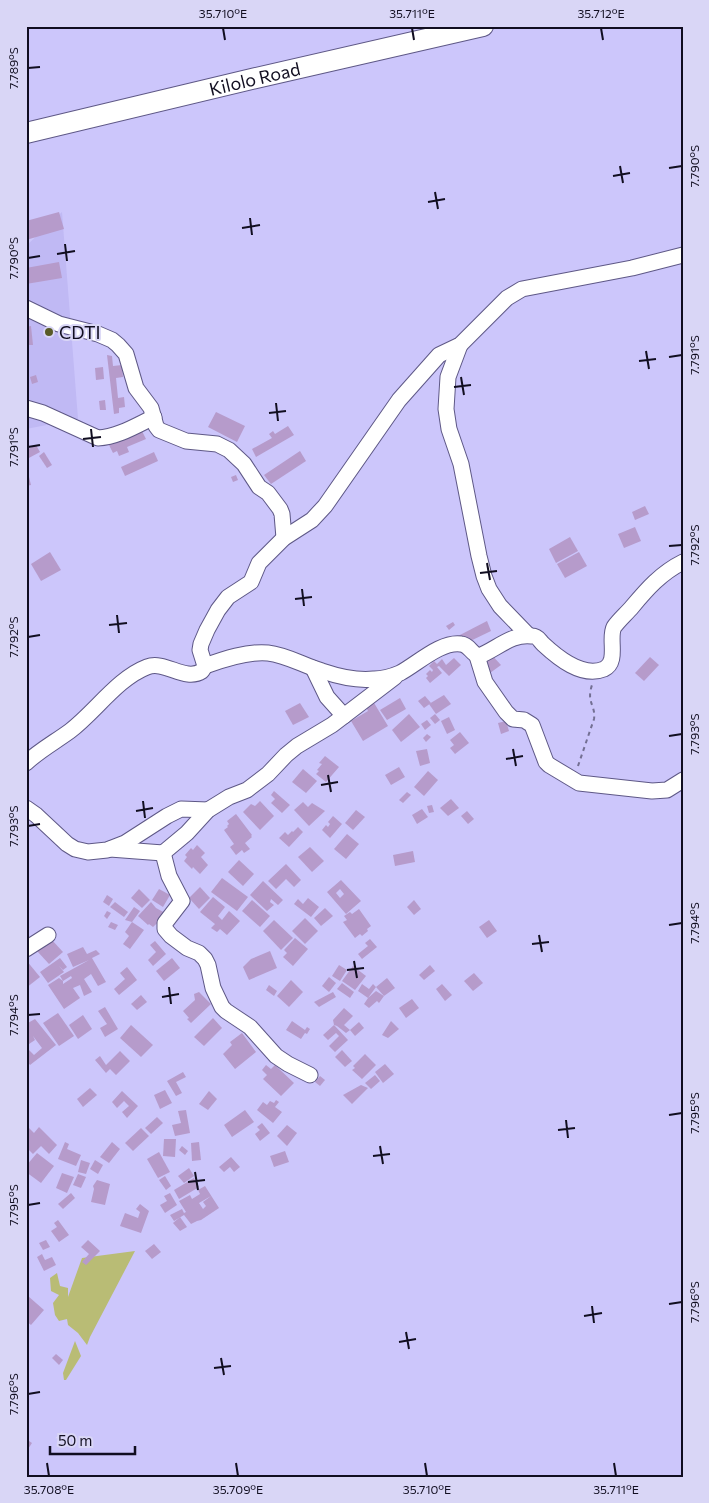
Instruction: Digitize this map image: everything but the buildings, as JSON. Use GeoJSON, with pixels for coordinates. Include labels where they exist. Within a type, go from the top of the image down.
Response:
{"type":"FeatureCollection","features":[{"type":"Feature","properties":{"kind":"main road","name":"Kilolo Road"},"geometry":{"type":"LineString","coordinates":[[26,133],[483,26]]}},
{"type":"Feature","properties":{"kind":"street"},"geometry":{"type":"LineString","coordinates":[[205,666],[200,650],[201,644],[218,610],[228,597],[251,582],[259,563],[284,538],[312,520],[325,506],[399,400],[440,355],[460,345],[507,298],[522,289],[632,268],[683,255]]}},
{"type":"Feature","properties":{"kind":"street"},"geometry":{"type":"LineString","coordinates":[[26,308],[58,324],[98,334],[112,340],[126,354],[136,388],[151,408],[159,430],[186,441],[219,444],[238,457],[259,487],[268,493],[280,509],[284,538]]}},
{"type":"Feature","properties":{"kind":"street"},"geometry":{"type":"LineString","coordinates":[[460,345],[448,377],[446,409],[448,428],[461,464],[484,576],[489,589],[500,606],[528,636]]}},
{"type":"Feature","properties":{"kind":"street"},"geometry":{"type":"LineString","coordinates":[[26,408],[43,413],[98,438],[105,438],[124,431],[154,417]]}},
{"type":"Feature","properties":{"kind":"street"},"geometry":{"type":"LineString","coordinates":[[477,656],[513,638],[528,636],[538,637],[543,644],[566,662],[582,669],[591,671],[606,668],[610,664],[613,628],[648,588],[668,570],[683,562]]}},
{"type":"Feature","properties":{"kind":"street"},"geometry":{"type":"LineString","coordinates":[[26,808],[75,849],[88,852],[110,849],[163,853],[187,834],[208,810],[230,797],[247,790],[268,774],[297,746],[332,725],[398,674],[438,650],[459,643],[466,645],[477,656],[485,682],[506,712],[513,719],[524,720],[532,726],[546,762],[574,781],[652,791],[666,790],[683,780]]}},
{"type":"Feature","properties":{"kind":"street"},"geometry":{"type":"LineString","coordinates":[[26,762],[40,750],[70,731],[122,682],[133,674],[152,666],[192,675],[202,670],[205,666],[250,653],[267,653],[284,656],[323,672],[360,678],[374,679],[398,674]]}},
{"type":"Feature","properties":{"kind":"street"},"geometry":{"type":"LineString","coordinates":[[313,668],[327,698],[344,716]]}},
{"type":"Feature","properties":{"kind":"street"},"geometry":{"type":"LineString","coordinates":[[110,849],[125,843],[181,809],[208,810]]}},
{"type":"Feature","properties":{"kind":"street"},"geometry":{"type":"LineString","coordinates":[[163,853],[169,876],[182,900],[164,923],[165,929],[184,946],[199,953],[205,959],[213,988],[222,1007],[250,1027],[276,1056],[310,1075]]}},
{"type":"Feature","properties":{"kind":"street"},"geometry":{"type":"LineString","coordinates":[[26,949],[48,935]]}},
{"type":"Feature","properties":{"kind":"path"},"geometry":{"type":"LineString","coordinates":[[574,781],[595,714],[590,700],[590,692],[601,670]]}},
{"type":"Feature","properties":{"kind":"shaded area","name":"CDTI"},"geometry":{"type":"Polygon","coordinates":[[[62,212],[78,419],[26,429],[26,246],[62,212]]]}},
{"type":"Feature","properties":{"kind":"green space"},"geometry":{"type":"Polygon","coordinates":[[[135,1251],[87,1345],[78,1333],[68,1325],[67,1319],[59,1321],[55,1315],[53,1303],[59,1295],[51,1291],[50,1278],[57,1273],[60,1286],[68,1288],[68,1297],[82,1258],[135,1251]]]}},
{"type":"Feature","properties":{"kind":"green space"},"geometry":{"type":"Polygon","coordinates":[[[75,1341],[81,1356],[66,1380],[64,1380],[63,1373],[75,1341]]]}},
{"type":"Feature","properties":{"kind":"place","name":"CDTI"},"geometry":{"type":"Point","coordinates":[49,332]}}]}
